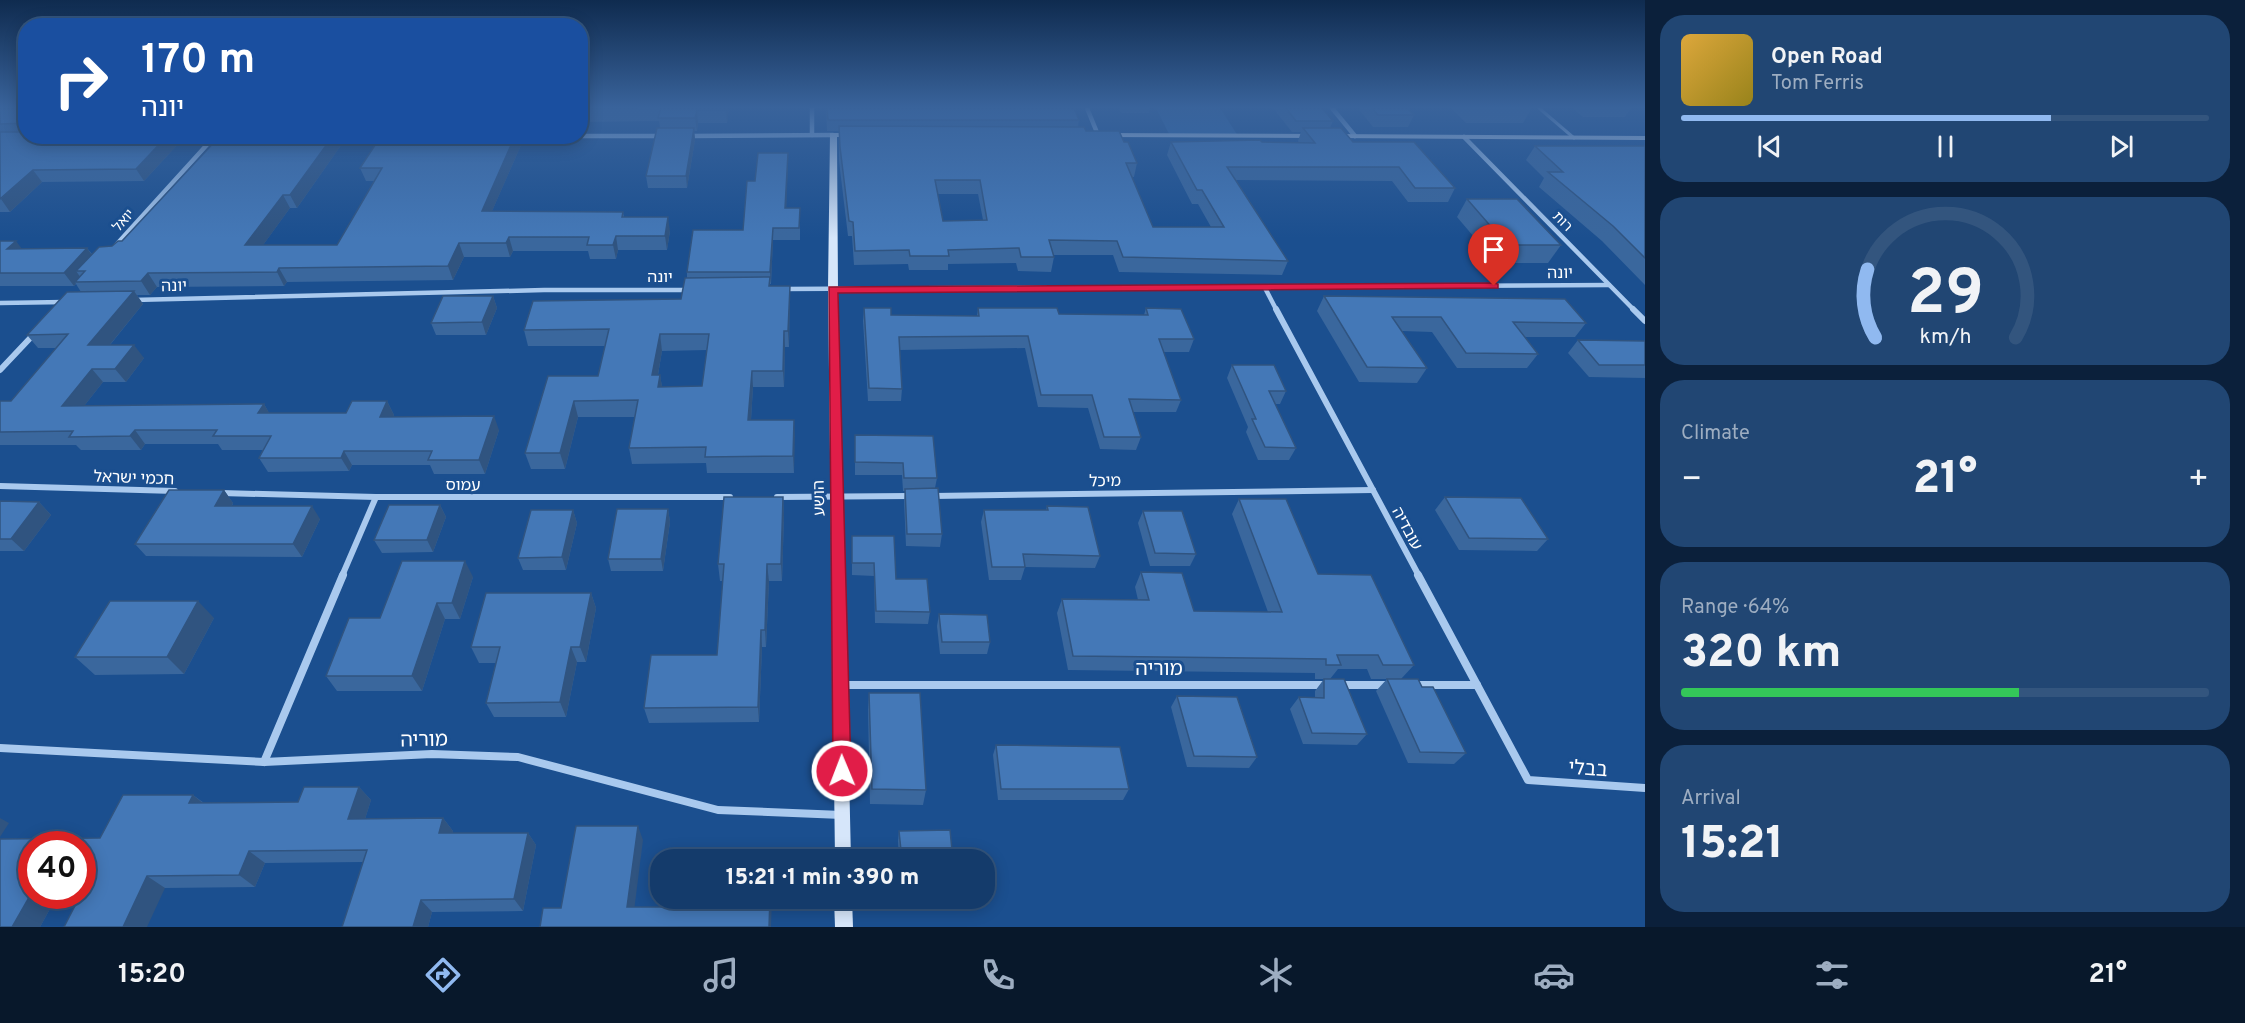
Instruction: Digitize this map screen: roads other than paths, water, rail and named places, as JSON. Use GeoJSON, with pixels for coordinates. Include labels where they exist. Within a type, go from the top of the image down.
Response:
{"type":"FeatureCollection","features":[{"type":"Feature","properties":{"kind":"street","name":"יואל"},"geometry":{"type":"LineString","coordinates":[[112,250],[201,151]]}},
{"type":"Feature","properties":{"kind":"street","name":"הושע"},"geometry":{"type":"LineString","coordinates":[[833,151],[833,289],[843,849]]}},
{"type":"Feature","properties":{"kind":"street","name":"רות"},"geometry":{"type":"LineString","coordinates":[[1478,151],[1645,321]]}},
{"type":"Feature","properties":{"kind":"street","name":"יונה"},"geometry":{"type":"LineString","coordinates":[[775,290],[1609,285]]}},
{"type":"Feature","properties":{"kind":"street","name":"עובדיה"},"geometry":{"type":"LineString","coordinates":[[1265,288],[1528,780]]}},
{"type":"Feature","properties":{"kind":"street","name":"יונה"},"geometry":{"type":"LineString","coordinates":[[125,300],[544,290],[694,290]]}},
{"type":"Feature","properties":{"kind":"street"},"geometry":{"type":"LineString","coordinates":[[57,310],[73,293]]}},
{"type":"Feature","properties":{"kind":"street"},"geometry":{"type":"LineString","coordinates":[[0,303],[77,301]]}},
{"type":"Feature","properties":{"kind":"street"},"geometry":{"type":"LineString","coordinates":[[0,370],[41,327]]}},
{"type":"Feature","properties":{"kind":"street","name":"חכמי ישראל"},"geometry":{"type":"LineString","coordinates":[[0,486],[188,492]]}},
{"type":"Feature","properties":{"kind":"street","name":"מיכל"},"geometry":{"type":"LineString","coordinates":[[838,497],[1373,490]]}},
{"type":"Feature","properties":{"kind":"street"},"geometry":{"type":"LineString","coordinates":[[212,492],[376,497],[264,762]]}},
{"type":"Feature","properties":{"kind":"street","name":"עמוס"},"geometry":{"type":"LineString","coordinates":[[376,497],[743,497]]}},
{"type":"Feature","properties":{"kind":"street"},"geometry":{"type":"LineString","coordinates":[[767,497],[838,497]]}},
{"type":"Feature","properties":{"kind":"street","name":"מוריה"},"geometry":{"type":"LineString","coordinates":[[841,685],[1395,685]]}},
{"type":"Feature","properties":{"kind":"street"},"geometry":{"type":"LineString","coordinates":[[1406,685],[1477,685]]}},
{"type":"Feature","properties":{"kind":"street","name":"מוריה"},"geometry":{"type":"LineString","coordinates":[[0,748],[264,762],[432,754],[518,757],[718,810],[842,815]]}},
{"type":"Feature","properties":{"kind":"street","name":"בבלי"},"geometry":{"type":"LineString","coordinates":[[1528,780],[1645,788]]}},
{"type":"Feature","properties":{"kind":"street"},"geometry":{"type":"LineString","coordinates":[[843,909],[844,927]]}}]}
